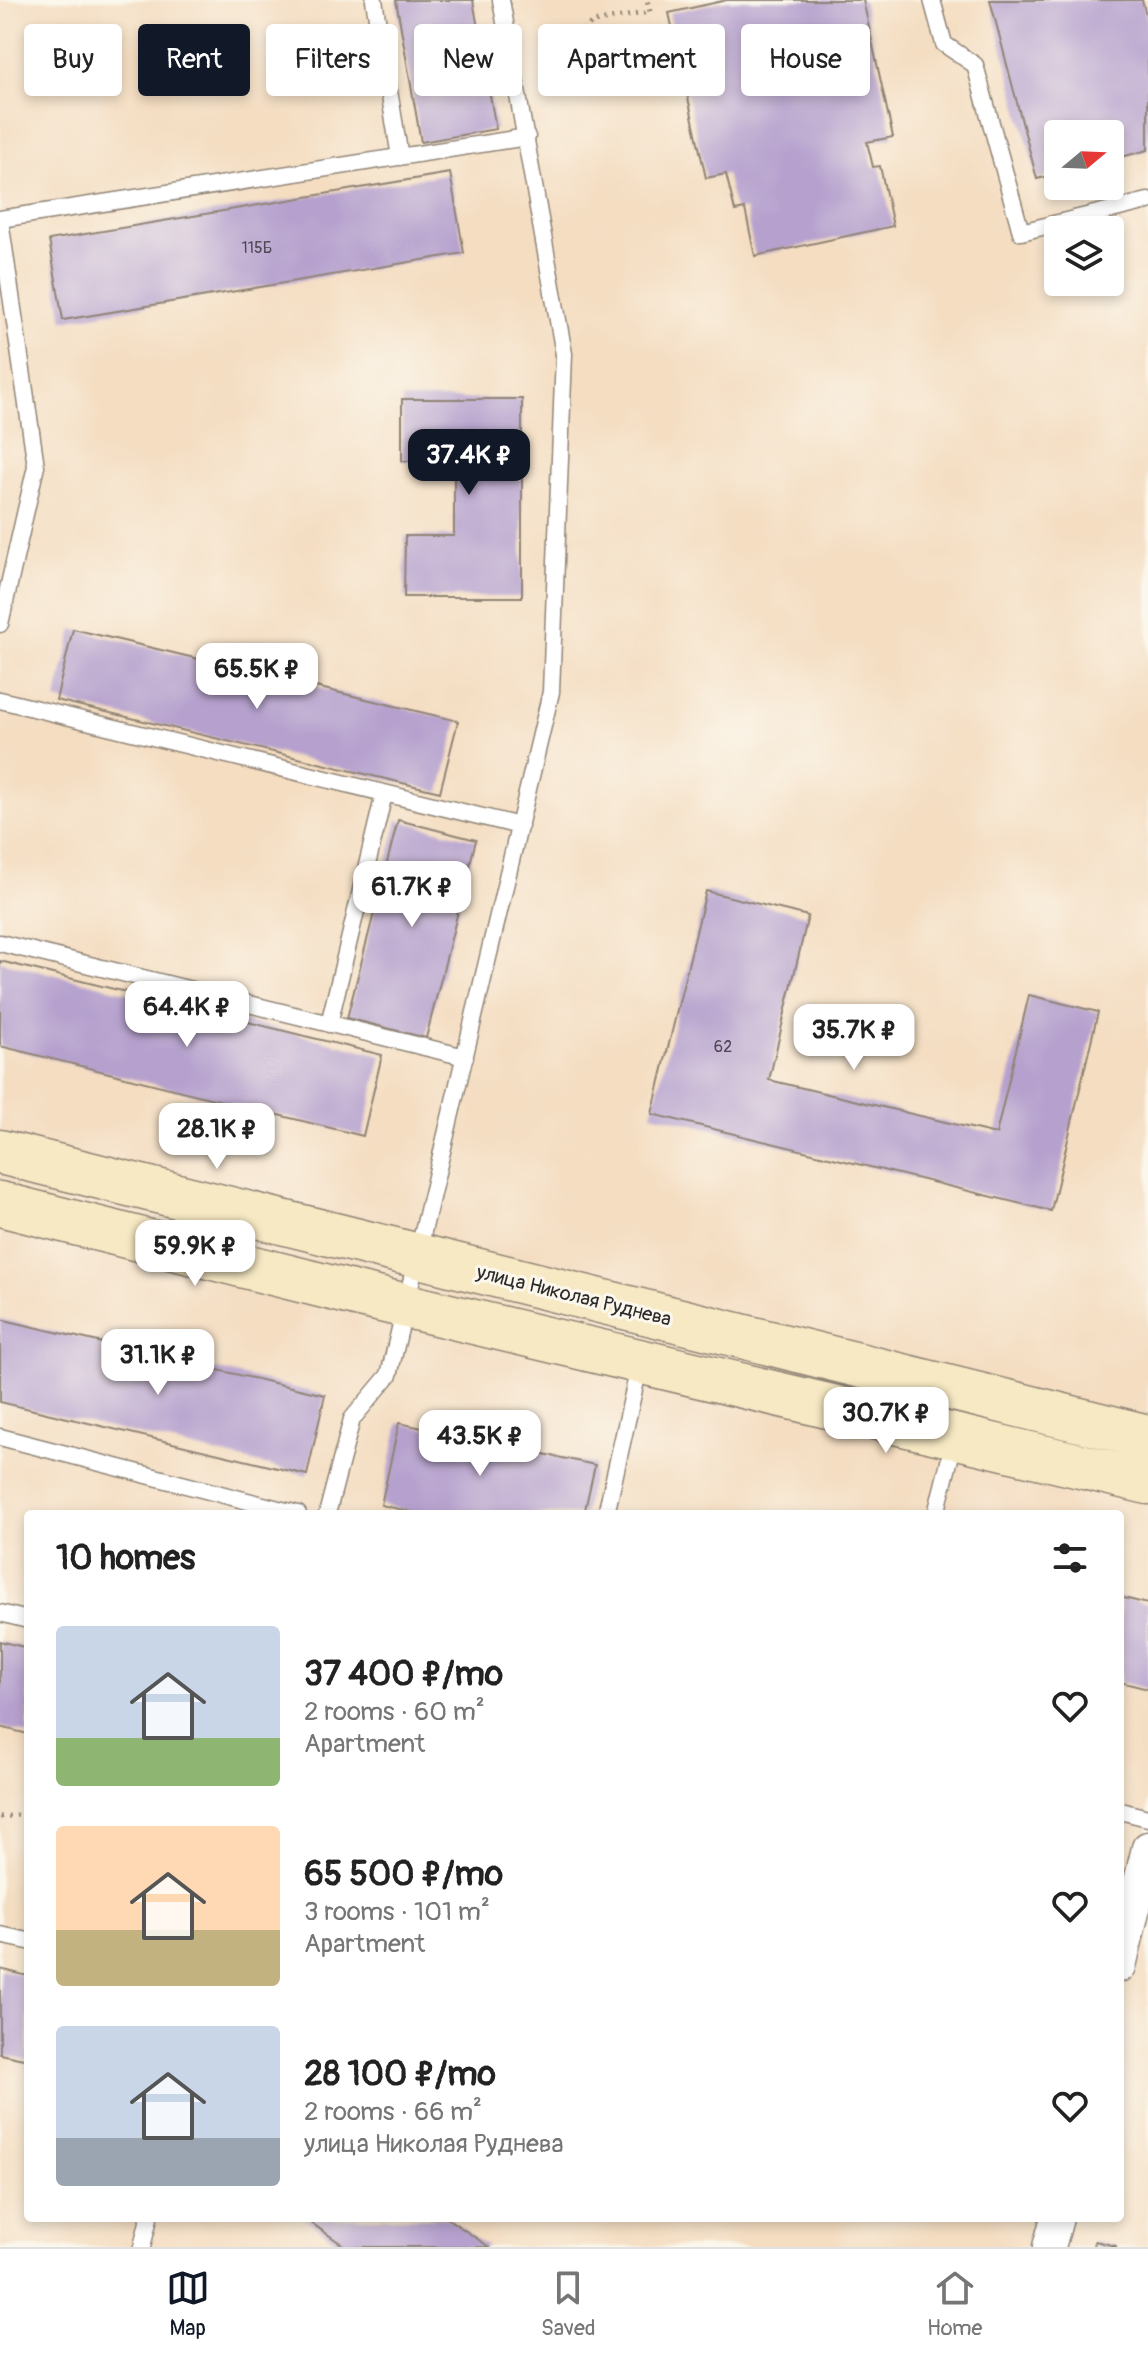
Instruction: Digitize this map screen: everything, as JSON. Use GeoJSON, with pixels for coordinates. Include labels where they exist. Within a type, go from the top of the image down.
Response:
{"type":"FeatureCollection","features":[{"type":"Feature","properties":{"kind":"street","name":"улица Николая Руднева"},"geometry":{"type":"LineString","coordinates":[[0,1152],[1148,1437]]}},
{"type":"Feature","properties":{"kind":"street"},"geometry":{"type":"LineString","coordinates":[[0,1204],[640,1362],[1148,1482]]}},
{"type":"Feature","properties":{"kind":"street"},"geometry":{"type":"LineString","coordinates":[[1124,1951],[1146,1868]]}},
{"type":"Feature","properties":{"kind":"street"},"geometry":{"type":"LineString","coordinates":[[1049,2247],[1056,2222]]}},
{"type":"Feature","properties":{"kind":"lane"},"geometry":{"type":"LineString","coordinates":[[374,0],[400,157]]}},
{"type":"Feature","properties":{"kind":"lane"},"geometry":{"type":"LineString","coordinates":[[501,0],[505,24]]}},
{"type":"Feature","properties":{"kind":"lane"},"geometry":{"type":"LineString","coordinates":[[932,0],[944,44],[975,65],[1021,232],[1148,201]]}},
{"type":"Feature","properties":{"kind":"lane"},"geometry":{"type":"LineString","coordinates":[[328,1510],[352,1419],[389,1375],[551,692],[564,354],[519,96]]}},
{"type":"Feature","properties":{"kind":"lane"},"geometry":{"type":"LineString","coordinates":[[0,624],[36,466],[0,220],[527,137]]}},
{"type":"Feature","properties":{"kind":"lane"},"geometry":{"type":"LineString","coordinates":[[0,700],[520,826]]}},
{"type":"Feature","properties":{"kind":"lane"},"geometry":{"type":"LineString","coordinates":[[329,1024],[384,794]]}},
{"type":"Feature","properties":{"kind":"lane"},"geometry":{"type":"LineString","coordinates":[[0,943],[465,1057]]}},
{"type":"Feature","properties":{"kind":"lane"},"geometry":{"type":"LineString","coordinates":[[607,1510],[640,1362]]}},
{"type":"Feature","properties":{"kind":"lane"},"geometry":{"type":"LineString","coordinates":[[937,1510],[955,1436]]}},
{"type":"Feature","properties":{"kind":"lane"},"geometry":{"type":"LineString","coordinates":[[0,1437],[283,1510]]}},
{"type":"Feature","properties":{"kind":"lane"},"geometry":{"type":"LineString","coordinates":[[0,1613],[24,1619]]}},
{"type":"Feature","properties":{"kind":"lane"},"geometry":{"type":"LineString","coordinates":[[1124,1812],[1148,1818]]}},
{"type":"Feature","properties":{"kind":"lane"},"geometry":{"type":"LineString","coordinates":[[0,1935],[24,1940]]}},
{"type":"Feature","properties":{"kind":"lane"},"geometry":{"type":"LineString","coordinates":[[142,2247],[148,2222]]}},
{"type":"Feature","properties":{"kind":"path"},"geometry":{"type":"LineString","coordinates":[[522,87],[593,22],[650,12],[647,0]]}},
{"type":"Feature","properties":{"kind":"path"},"geometry":{"type":"LineString","coordinates":[[0,1817],[24,1814]]}},
{"type":"Feature","properties":{"kind":"building"},"geometry":{"type":"Polygon","coordinates":[[[396,0],[473,0],[477,24],[414,24],[414,96],[490,96],[496,129],[421,142],[396,0]]]}},
{"type":"Feature","properties":{"kind":"building"},"geometry":{"type":"Polygon","coordinates":[[[727,0],[863,0],[868,24],[741,24],[741,96],[870,96],[870,32],[893,137],[867,142],[873,167],[880,166],[893,226],[755,256],[745,209],[735,211],[726,174],[706,178],[688,96],[725,96],[725,24],[671,24],[669,13],[727,0]]]}},
{"type":"Feature","properties":{"kind":"building"},"geometry":{"type":"Polygon","coordinates":[[[990,0],[1142,0],[1148,22],[1148,150],[1124,156],[1124,120],[1044,120],[1044,177],[1037,179],[990,0]]]}},
{"type":"Feature","properties":{"kind":"building"},"geometry":{"type":"Polygon","coordinates":[[[450,173],[464,253],[63,320],[49,240],[450,173]]]}},
{"type":"Feature","properties":{"kind":"building"},"geometry":{"type":"Polygon","coordinates":[[[402,399],[522,399],[522,597],[404,597],[405,536],[454,536],[454,461],[402,461],[402,399]]]}},
{"type":"Feature","properties":{"kind":"building"},"geometry":{"type":"Polygon","coordinates":[[[73,629],[458,721],[440,792],[56,700],[73,629]]]}},
{"type":"Feature","properties":{"kind":"building"},"geometry":{"type":"Polygon","coordinates":[[[398,820],[476,840],[426,1038],[347,1018],[398,820]]]}},
{"type":"Feature","properties":{"kind":"building"},"geometry":{"type":"Polygon","coordinates":[[[706,891],[808,916],[769,1080],[996,1134],[1029,995],[1098,1012],[1051,1211],[652,1114],[706,891]]]}},
{"type":"Feature","properties":{"kind":"building"},"geometry":{"type":"Polygon","coordinates":[[[0,961],[382,1055],[363,1136],[0,1046],[0,961]]]}},
{"type":"Feature","properties":{"kind":"building"},"geometry":{"type":"Polygon","coordinates":[[[0,1319],[325,1395],[307,1475],[0,1402],[0,1319]]]}},
{"type":"Feature","properties":{"kind":"building"},"geometry":{"type":"Polygon","coordinates":[[[399,1423],[595,1465],[585,1510],[403,1510],[381,1505],[399,1423]]]}},
{"type":"Feature","properties":{"kind":"building"},"geometry":{"type":"Polygon","coordinates":[[[1124,1598],[1148,1604],[1148,1689],[1124,1683],[1124,1598]]]}},
{"type":"Feature","properties":{"kind":"building"},"geometry":{"type":"Polygon","coordinates":[[[0,1641],[24,1647],[24,1733],[0,1727],[0,1641]]]}},
{"type":"Feature","properties":{"kind":"building"},"geometry":{"type":"Polygon","coordinates":[[[0,1969],[24,1975],[24,2059],[0,2054],[0,1969]]]}},
{"type":"Feature","properties":{"kind":"building"},"geometry":{"type":"Polygon","coordinates":[[[310,2222],[453,2222],[489,2247],[346,2247],[310,2222]]]}},
{"type":"Feature","properties":{"kind":"building"},"geometry":{"type":"Polygon","coordinates":[[[1095,2241],[1116,2246],[1116,2247],[1094,2247],[1095,2241]]]}}]}
